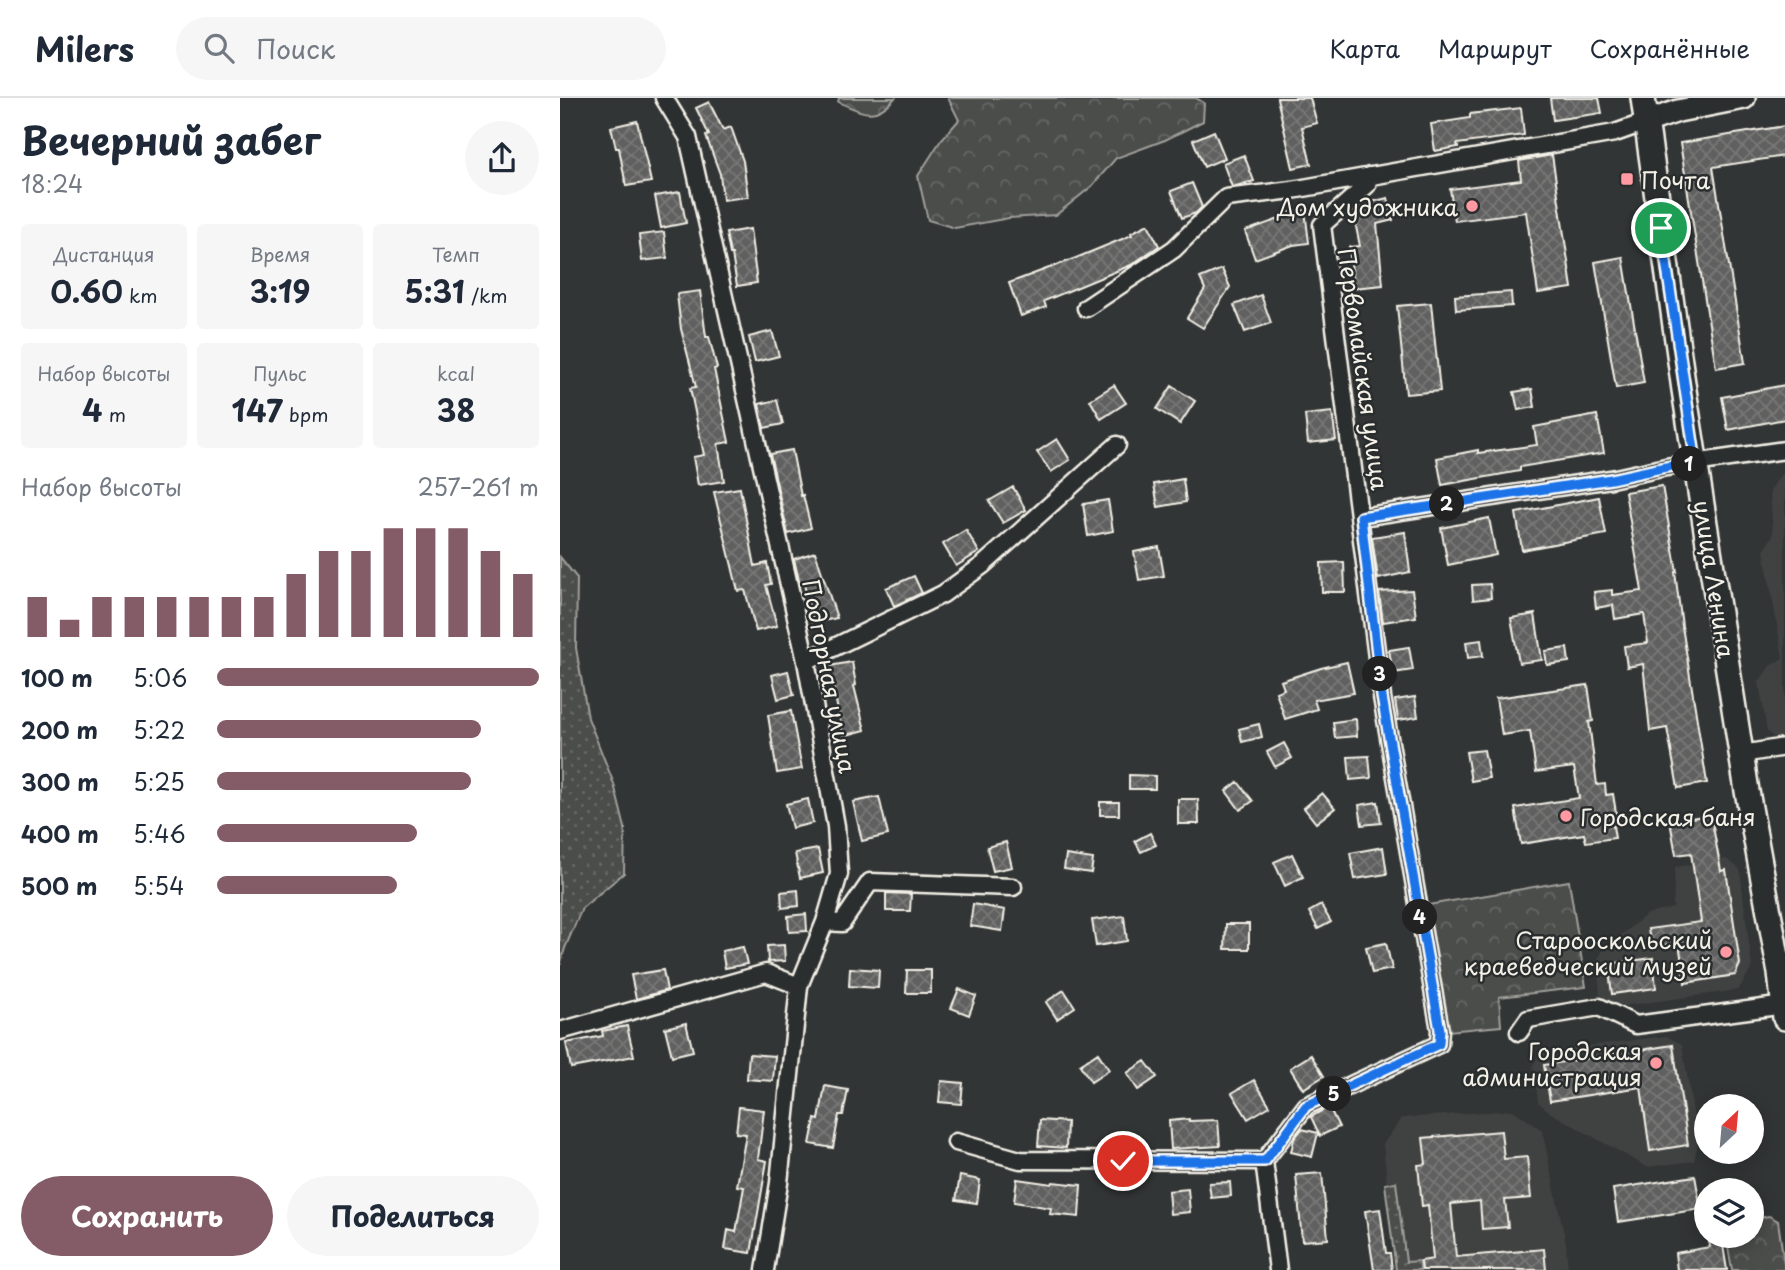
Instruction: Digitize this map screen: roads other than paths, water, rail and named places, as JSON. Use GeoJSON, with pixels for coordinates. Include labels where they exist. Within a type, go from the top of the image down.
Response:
{"type":"FeatureCollection","features":[{"type":"Feature","properties":{"kind":"main road","name":"улица Ленина"},"geometry":{"type":"LineString","coordinates":[[1643,98],[1696,463],[1784,1009]]}},
{"type":"Feature","properties":{"kind":"street","name":"Подгорная улица"},"geometry":{"type":"LineString","coordinates":[[664,98],[688,137],[806,661],[836,838],[839,874],[825,922],[799,986],[779,1183],[765,1270]]}},
{"type":"Feature","properties":{"kind":"street"},"geometry":{"type":"LineString","coordinates":[[1086,308],[1174,249],[1226,198],[1292,190],[1615,133],[1678,111],[1744,98]]}},
{"type":"Feature","properties":{"kind":"street","name":"Первомайская улица"},"geometry":{"type":"LineString","coordinates":[[1265,1161],[1306,1106],[1439,1044],[1440,1030],[1382,697],[1322,225],[1367,185],[1369,176]]}},
{"type":"Feature","properties":{"kind":"street"},"geometry":{"type":"LineString","coordinates":[[806,661],[943,594],[983,565],[1117,446]]}},
{"type":"Feature","properties":{"kind":"street"},"geometry":{"type":"LineString","coordinates":[[1361,517],[1785,450]]}},
{"type":"Feature","properties":{"kind":"street"},"geometry":{"type":"LineString","coordinates":[[1742,754],[1785,747]]}},
{"type":"Feature","properties":{"kind":"street"},"geometry":{"type":"LineString","coordinates":[[825,922],[842,923],[870,882],[1013,887]]}},
{"type":"Feature","properties":{"kind":"street"},"geometry":{"type":"LineString","coordinates":[[560,1031],[766,973],[799,986]]}},
{"type":"Feature","properties":{"kind":"street"},"geometry":{"type":"LineString","coordinates":[[1519,1032],[1528,1019],[1599,1007],[1636,1025],[1784,1009]]}},
{"type":"Feature","properties":{"kind":"street"},"geometry":{"type":"LineString","coordinates":[[956,1142],[1020,1160],[1265,1161],[1278,1270]]}},
{"type":"Feature","properties":{"kind":"place","name":"Почта"},"geometry":{"type":"Point","coordinates":[1627,179]}},
{"type":"Feature","properties":{"kind":"place","name":"Дом художника"},"geometry":{"type":"Point","coordinates":[1472,206]}},
{"type":"Feature","properties":{"kind":"place","name":"Городская баня"},"geometry":{"type":"Point","coordinates":[1566,816]}},
{"type":"Feature","properties":{"kind":"place","name":"Старооскольский краеведческий музей"},"geometry":{"type":"Point","coordinates":[1726,952]}},
{"type":"Feature","properties":{"kind":"place","name":"Городская администрация"},"geometry":{"type":"Point","coordinates":[1656,1063]}}]}
